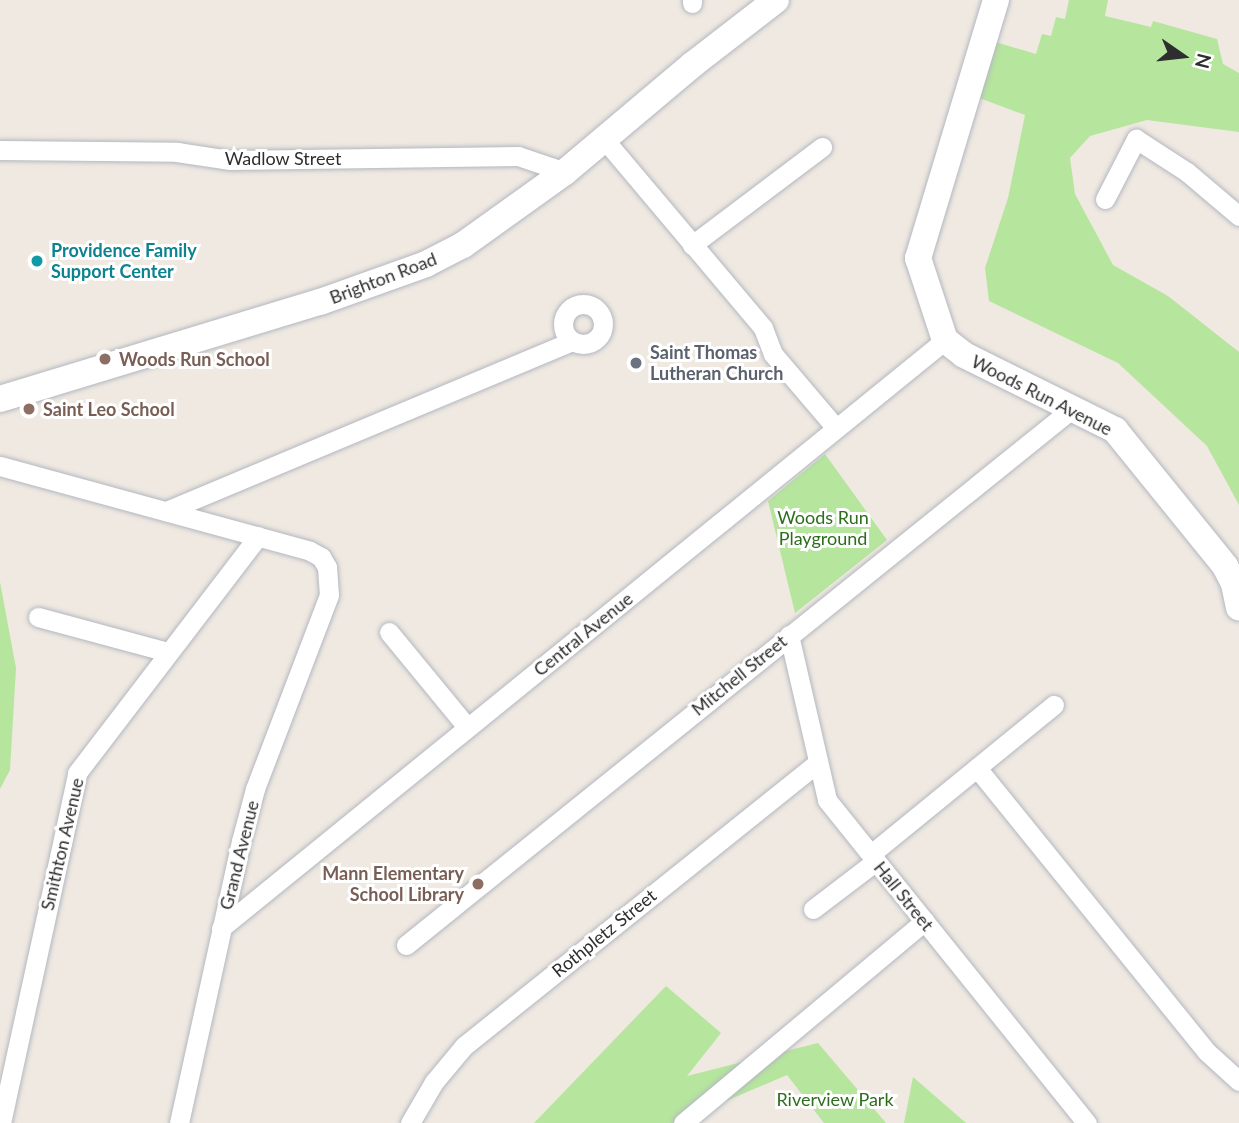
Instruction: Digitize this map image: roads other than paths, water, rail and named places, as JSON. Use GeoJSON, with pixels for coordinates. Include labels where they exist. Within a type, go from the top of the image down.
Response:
{"type":"FeatureCollection","features":[{"type":"Feature","properties":{"kind":"street","name":"Brighton Road"},"geometry":{"type":"LineString","coordinates":[[0,399],[390,279],[463,245],[565,172],[776,0]]}},
{"type":"Feature","properties":{"kind":"street"},"geometry":{"type":"LineString","coordinates":[[946,340],[918,258],[996,0]]}},
{"type":"Feature","properties":{"kind":"street"},"geometry":{"type":"LineString","coordinates":[[604,139],[763,328],[772,354],[836,428]]}},
{"type":"Feature","properties":{"kind":"street"},"geometry":{"type":"LineString","coordinates":[[1105,199],[1136,139],[1187,172],[1239,216]]}},
{"type":"Feature","properties":{"kind":"street"},"geometry":{"type":"LineString","coordinates":[[692,245],[822,147]]}},
{"type":"Feature","properties":{"kind":"street","name":"Wadlow Street"},"geometry":{"type":"LineString","coordinates":[[0,150],[177,152],[230,160],[518,156],[565,172]]}},
{"type":"Feature","properties":{"kind":"street","name":"Woods Run Avenue"},"geometry":{"type":"LineString","coordinates":[[946,340],[964,355],[1115,430],[1225,566],[1234,584],[1239,607]]}},
{"type":"Feature","properties":{"kind":"street","name":"Central Avenue"},"geometry":{"type":"LineString","coordinates":[[221,928],[946,340]]}},
{"type":"Feature","properties":{"kind":"street"},"geometry":{"type":"LineString","coordinates":[[166,511],[572,341]]}},
{"type":"Feature","properties":{"kind":"street","name":"Mitchell Street"},"geometry":{"type":"LineString","coordinates":[[406,944],[1073,408]]}},
{"type":"Feature","properties":{"kind":"street"},"geometry":{"type":"LineString","coordinates":[[0,466],[258,536]]}},
{"type":"Feature","properties":{"kind":"street","name":"Grand Avenue"},"geometry":{"type":"LineString","coordinates":[[178,1123],[255,789],[329,595],[327,567],[321,557],[310,551],[258,536]]}},
{"type":"Feature","properties":{"kind":"street","name":"Smithton Avenue"},"geometry":{"type":"LineString","coordinates":[[1,1123],[77,774],[258,536]]}},
{"type":"Feature","properties":{"kind":"street"},"geometry":{"type":"LineString","coordinates":[[38,617],[168,652]]}},
{"type":"Feature","properties":{"kind":"street"},"geometry":{"type":"LineString","coordinates":[[389,632],[467,727]]}},
{"type":"Feature","properties":{"kind":"street","name":"Hall Street"},"geometry":{"type":"LineString","coordinates":[[789,635],[827,800],[1087,1123]]}},
{"type":"Feature","properties":{"kind":"street"},"geometry":{"type":"LineString","coordinates":[[813,909],[1055,705]]}},
{"type":"Feature","properties":{"kind":"street","name":"Rothpletz Street"},"geometry":{"type":"LineString","coordinates":[[410,1123],[434,1082],[464,1046],[818,761]]}},
{"type":"Feature","properties":{"kind":"street"},"geometry":{"type":"LineString","coordinates":[[978,768],[1207,1052],[1239,1081]]}},
{"type":"Feature","properties":{"kind":"street"},"geometry":{"type":"LineString","coordinates":[[683,1123],[925,921]]}},
{"type":"Feature","properties":{"kind":"place","name":"Providence Family Support Center"},"geometry":{"type":"Point","coordinates":[37,261]}},
{"type":"Feature","properties":{"kind":"place","name":"Woods Run School"},"geometry":{"type":"Point","coordinates":[105,359]}},
{"type":"Feature","properties":{"kind":"place","name":"Saint Thomas Lutheran Church"},"geometry":{"type":"Point","coordinates":[636,363]}},
{"type":"Feature","properties":{"kind":"place","name":"Saint Leo School"},"geometry":{"type":"Point","coordinates":[29,409]}},
{"type":"Feature","properties":{"kind":"place","name":"Mann Elementary School Library"},"geometry":{"type":"Point","coordinates":[478,884]}},
{"type":"Feature","properties":{"kind":"park label","name":"Woods Run Playground"},"geometry":{"type":"Point","coordinates":[823,528]}},
{"type":"Feature","properties":{"kind":"park label","name":"Riverview Park"},"geometry":{"type":"Point","coordinates":[835,1099]}}]}
